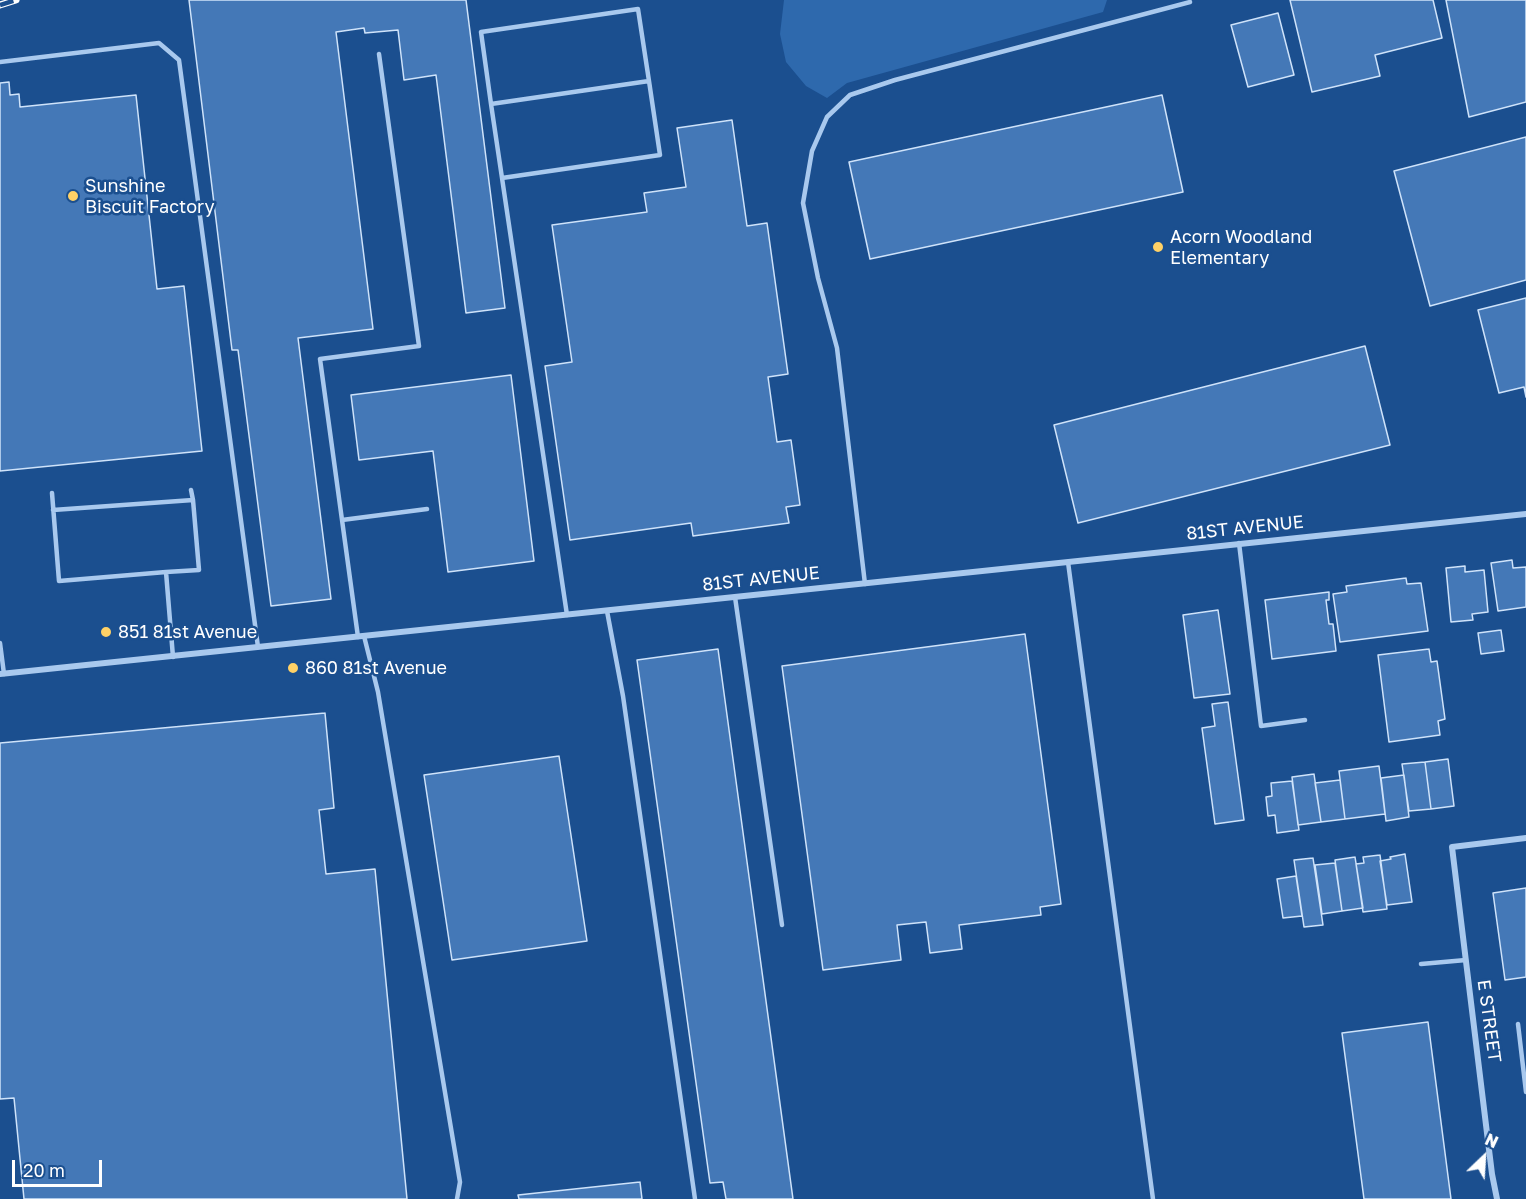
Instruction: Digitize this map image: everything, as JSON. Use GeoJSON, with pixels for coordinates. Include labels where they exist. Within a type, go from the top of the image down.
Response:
{"type":"FeatureCollection","features":[{"type":"Feature","properties":{"kind":"street","name":"81ST AVENUE"},"geometry":{"type":"LineString","coordinates":[[2,674],[1526,514]]}},
{"type":"Feature","properties":{"kind":"street","name":"E STREET"},"geometry":{"type":"LineString","coordinates":[[1497,1199],[1452,847],[1526,838]]}},
{"type":"Feature","properties":{"kind":"lane"},"geometry":{"type":"LineString","coordinates":[[865,584],[837,348],[818,278],[803,203],[812,151],[827,117],[850,95],[896,80],[1190,2]]}},
{"type":"Feature","properties":{"kind":"lane"},"geometry":{"type":"LineString","coordinates":[[502,178],[660,155],[638,9],[481,32],[490,104],[567,615]]}},
{"type":"Feature","properties":{"kind":"lane"},"geometry":{"type":"LineString","coordinates":[[0,62],[159,43],[179,60],[258,647]]}},
{"type":"Feature","properties":{"kind":"lane"},"geometry":{"type":"LineString","coordinates":[[379,54],[419,346],[320,359],[361,637],[378,692],[460,1182],[457,1199]]}},
{"type":"Feature","properties":{"kind":"lane"},"geometry":{"type":"LineString","coordinates":[[490,104],[649,81]]}},
{"type":"Feature","properties":{"kind":"lane"},"geometry":{"type":"LineString","coordinates":[[52,493],[59,581],[199,570],[191,490]]}},
{"type":"Feature","properties":{"kind":"lane"},"geometry":{"type":"LineString","coordinates":[[53,510],[193,500]]}},
{"type":"Feature","properties":{"kind":"lane"},"geometry":{"type":"LineString","coordinates":[[342,520],[427,509]]}},
{"type":"Feature","properties":{"kind":"lane"},"geometry":{"type":"LineString","coordinates":[[1239,543],[1262,726],[1305,720]]}},
{"type":"Feature","properties":{"kind":"lane"},"geometry":{"type":"LineString","coordinates":[[1068,562],[1153,1199]]}},
{"type":"Feature","properties":{"kind":"lane"},"geometry":{"type":"LineString","coordinates":[[166,572],[173,657]]}},
{"type":"Feature","properties":{"kind":"lane"},"geometry":{"type":"LineString","coordinates":[[735,597],[782,925]]}},
{"type":"Feature","properties":{"kind":"lane"},"geometry":{"type":"LineString","coordinates":[[607,611],[623,696],[695,1199]]}},
{"type":"Feature","properties":{"kind":"lane"},"geometry":{"type":"LineString","coordinates":[[0,643],[2,674]]}},
{"type":"Feature","properties":{"kind":"lane"},"geometry":{"type":"LineString","coordinates":[[1421,964],[1466,960]]}},
{"type":"Feature","properties":{"kind":"lane"},"geometry":{"type":"LineString","coordinates":[[1518,1024],[1526,1092]]}},
{"type":"Feature","properties":{"kind":"shaded area"},"geometry":{"type":"Polygon","coordinates":[[[784,0],[1107,0],[1103,12],[847,83],[827,98],[806,86],[786,62],[780,34],[784,0]]]}},
{"type":"Feature","properties":{"kind":"building"},"geometry":{"type":"Polygon","coordinates":[[[189,0],[466,0],[505,308],[466,313],[436,75],[404,80],[398,30],[365,33],[364,28],[336,32],[373,329],[298,338],[331,599],[271,606],[238,350],[232,350],[189,0]]]}},
{"type":"Feature","properties":{"kind":"building"},"geometry":{"type":"Polygon","coordinates":[[[1290,0],[1433,0],[1442,38],[1375,55],[1380,76],[1312,92],[1290,0]]]}},
{"type":"Feature","properties":{"kind":"building"},"geometry":{"type":"Polygon","coordinates":[[[1446,0],[1526,0],[1526,102],[1469,117],[1446,0]]]}},
{"type":"Feature","properties":{"kind":"building"},"geometry":{"type":"Polygon","coordinates":[[[1278,13],[1294,75],[1248,87],[1231,25],[1278,13]]]}},
{"type":"Feature","properties":{"kind":"building","name":"Sunshine Biscuit Factory"},"geometry":{"type":"Polygon","coordinates":[[[9,82],[10,95],[19,94],[20,107],[136,95],[157,289],[184,286],[202,451],[0,471],[0,83],[9,82]]]}},
{"type":"Feature","properties":{"kind":"building"},"geometry":{"type":"Polygon","coordinates":[[[1162,95],[1183,192],[870,259],[849,162],[1162,95]]]}},
{"type":"Feature","properties":{"kind":"building"},"geometry":{"type":"Polygon","coordinates":[[[732,120],[747,226],[767,223],[788,374],[768,377],[777,442],[791,440],[800,505],[786,507],[789,523],[693,536],[691,523],[570,540],[545,366],[572,362],[552,225],[647,212],[644,193],[686,187],[677,128],[732,120]]]}},
{"type":"Feature","properties":{"kind":"building"},"geometry":{"type":"Polygon","coordinates":[[[1526,137],[1526,280],[1430,306],[1394,171],[1526,137]]]}},
{"type":"Feature","properties":{"kind":"building"},"geometry":{"type":"Polygon","coordinates":[[[1526,298],[1526,397],[1524,387],[1499,393],[1478,310],[1526,298]]]}},
{"type":"Feature","properties":{"kind":"building"},"geometry":{"type":"Polygon","coordinates":[[[1365,346],[1390,445],[1078,523],[1054,425],[1365,346]]]}},
{"type":"Feature","properties":{"kind":"building"},"geometry":{"type":"Polygon","coordinates":[[[511,375],[534,561],[448,572],[433,451],[359,460],[351,395],[511,375]]]}},
{"type":"Feature","properties":{"kind":"building"},"geometry":{"type":"Polygon","coordinates":[[[1512,560],[1513,568],[1526,567],[1526,607],[1498,611],[1491,563],[1512,560]]]}},
{"type":"Feature","properties":{"kind":"building"},"geometry":{"type":"Polygon","coordinates":[[[1465,566],[1465,572],[1484,570],[1488,612],[1472,614],[1473,620],[1451,622],[1446,568],[1465,566]]]}},
{"type":"Feature","properties":{"kind":"building"},"geometry":{"type":"Polygon","coordinates":[[[1406,578],[1407,584],[1421,583],[1428,631],[1340,642],[1333,594],[1347,592],[1346,586],[1406,578]]]}},
{"type":"Feature","properties":{"kind":"building"},"geometry":{"type":"Polygon","coordinates":[[[1329,592],[1329,600],[1326,600],[1329,624],[1333,624],[1336,651],[1272,659],[1265,600],[1329,592]]]}},
{"type":"Feature","properties":{"kind":"building"},"geometry":{"type":"Polygon","coordinates":[[[1218,610],[1230,694],[1194,698],[1183,615],[1218,610]]]}},
{"type":"Feature","properties":{"kind":"building"},"geometry":{"type":"Polygon","coordinates":[[[1501,630],[1504,651],[1481,654],[1478,633],[1501,630]]]}},
{"type":"Feature","properties":{"kind":"building"},"geometry":{"type":"Polygon","coordinates":[[[1025,634],[1061,904],[1040,907],[1041,915],[959,925],[962,949],[930,953],[926,922],[897,925],[901,960],[823,970],[782,666],[1025,634]]]}},
{"type":"Feature","properties":{"kind":"building"},"geometry":{"type":"Polygon","coordinates":[[[718,649],[793,1199],[726,1199],[723,1182],[710,1183],[637,660],[718,649]]]}},
{"type":"Feature","properties":{"kind":"building"},"geometry":{"type":"Polygon","coordinates":[[[1429,649],[1431,662],[1437,661],[1445,719],[1438,721],[1440,735],[1389,742],[1378,655],[1429,649]]]}},
{"type":"Feature","properties":{"kind":"building"},"geometry":{"type":"Polygon","coordinates":[[[1228,702],[1244,820],[1215,824],[1202,728],[1215,726],[1212,704],[1228,702]]]}},
{"type":"Feature","properties":{"kind":"building"},"geometry":{"type":"Polygon","coordinates":[[[325,713],[334,808],[319,810],[326,874],[375,869],[407,1199],[24,1199],[14,1098],[0,1099],[0,743],[325,713]]]}},
{"type":"Feature","properties":{"kind":"building"},"geometry":{"type":"Polygon","coordinates":[[[559,756],[587,941],[452,960],[424,775],[559,756]]]}},
{"type":"Feature","properties":{"kind":"building"},"geometry":{"type":"Polygon","coordinates":[[[1448,759],[1454,806],[1431,809],[1425,762],[1448,759]]]}},
{"type":"Feature","properties":{"kind":"building"},"geometry":{"type":"Polygon","coordinates":[[[1425,762],[1431,809],[1409,811],[1402,764],[1425,762]]]}},
{"type":"Feature","properties":{"kind":"building"},"geometry":{"type":"Polygon","coordinates":[[[1379,766],[1385,814],[1345,819],[1339,771],[1379,766]]]}},
{"type":"Feature","properties":{"kind":"building"},"geometry":{"type":"Polygon","coordinates":[[[1314,774],[1321,822],[1298,825],[1292,777],[1314,774]]]}},
{"type":"Feature","properties":{"kind":"building"},"geometry":{"type":"Polygon","coordinates":[[[1404,775],[1409,817],[1386,821],[1381,778],[1404,775]]]}},
{"type":"Feature","properties":{"kind":"building"},"geometry":{"type":"Polygon","coordinates":[[[1340,780],[1345,819],[1321,822],[1315,783],[1340,780]]]}},
{"type":"Feature","properties":{"kind":"building"},"geometry":{"type":"Polygon","coordinates":[[[1292,781],[1299,830],[1277,833],[1275,815],[1268,816],[1266,797],[1272,796],[1271,783],[1292,781]]]}},
{"type":"Feature","properties":{"kind":"building"},"geometry":{"type":"Polygon","coordinates":[[[1405,854],[1412,902],[1387,905],[1380,861],[1405,854]]]}},
{"type":"Feature","properties":{"kind":"building"},"geometry":{"type":"Polygon","coordinates":[[[1380,855],[1387,909],[1363,912],[1356,864],[1364,863],[1363,857],[1380,855]]]}},
{"type":"Feature","properties":{"kind":"building"},"geometry":{"type":"Polygon","coordinates":[[[1355,857],[1363,908],[1342,911],[1335,860],[1355,857]]]}},
{"type":"Feature","properties":{"kind":"building"},"geometry":{"type":"Polygon","coordinates":[[[1313,858],[1323,925],[1304,927],[1294,860],[1313,858]]]}},
{"type":"Feature","properties":{"kind":"building"},"geometry":{"type":"Polygon","coordinates":[[[1335,863],[1342,911],[1322,914],[1315,865],[1335,863]]]}},
{"type":"Feature","properties":{"kind":"building"},"geometry":{"type":"Polygon","coordinates":[[[1296,876],[1302,916],[1283,918],[1277,879],[1296,876]]]}},
{"type":"Feature","properties":{"kind":"building"},"geometry":{"type":"Polygon","coordinates":[[[1526,888],[1526,977],[1505,980],[1493,893],[1526,888]]]}},
{"type":"Feature","properties":{"kind":"building"},"geometry":{"type":"Polygon","coordinates":[[[1428,1022],[1451,1199],[1364,1199],[1342,1033],[1428,1022]]]}},
{"type":"Feature","properties":{"kind":"building"},"geometry":{"type":"Polygon","coordinates":[[[640,1182],[642,1199],[519,1199],[518,1195],[640,1182]]]}},
{"type":"Feature","properties":{"kind":"railway"},"geometry":{"type":"LineString","coordinates":[[0,5],[16,0]]}},
{"type":"Feature","properties":{"kind":"place","name":"Sunshine Biscuit Factory"},"geometry":{"type":"Point","coordinates":[73,196]}},
{"type":"Feature","properties":{"kind":"place","name":"Acorn Woodland Elementary"},"geometry":{"type":"Point","coordinates":[1158,247]}},
{"type":"Feature","properties":{"kind":"place","name":"851 81st Avenue"},"geometry":{"type":"Point","coordinates":[106,632]}},
{"type":"Feature","properties":{"kind":"place","name":"860 81st Avenue"},"geometry":{"type":"Point","coordinates":[293,668]}}]}
